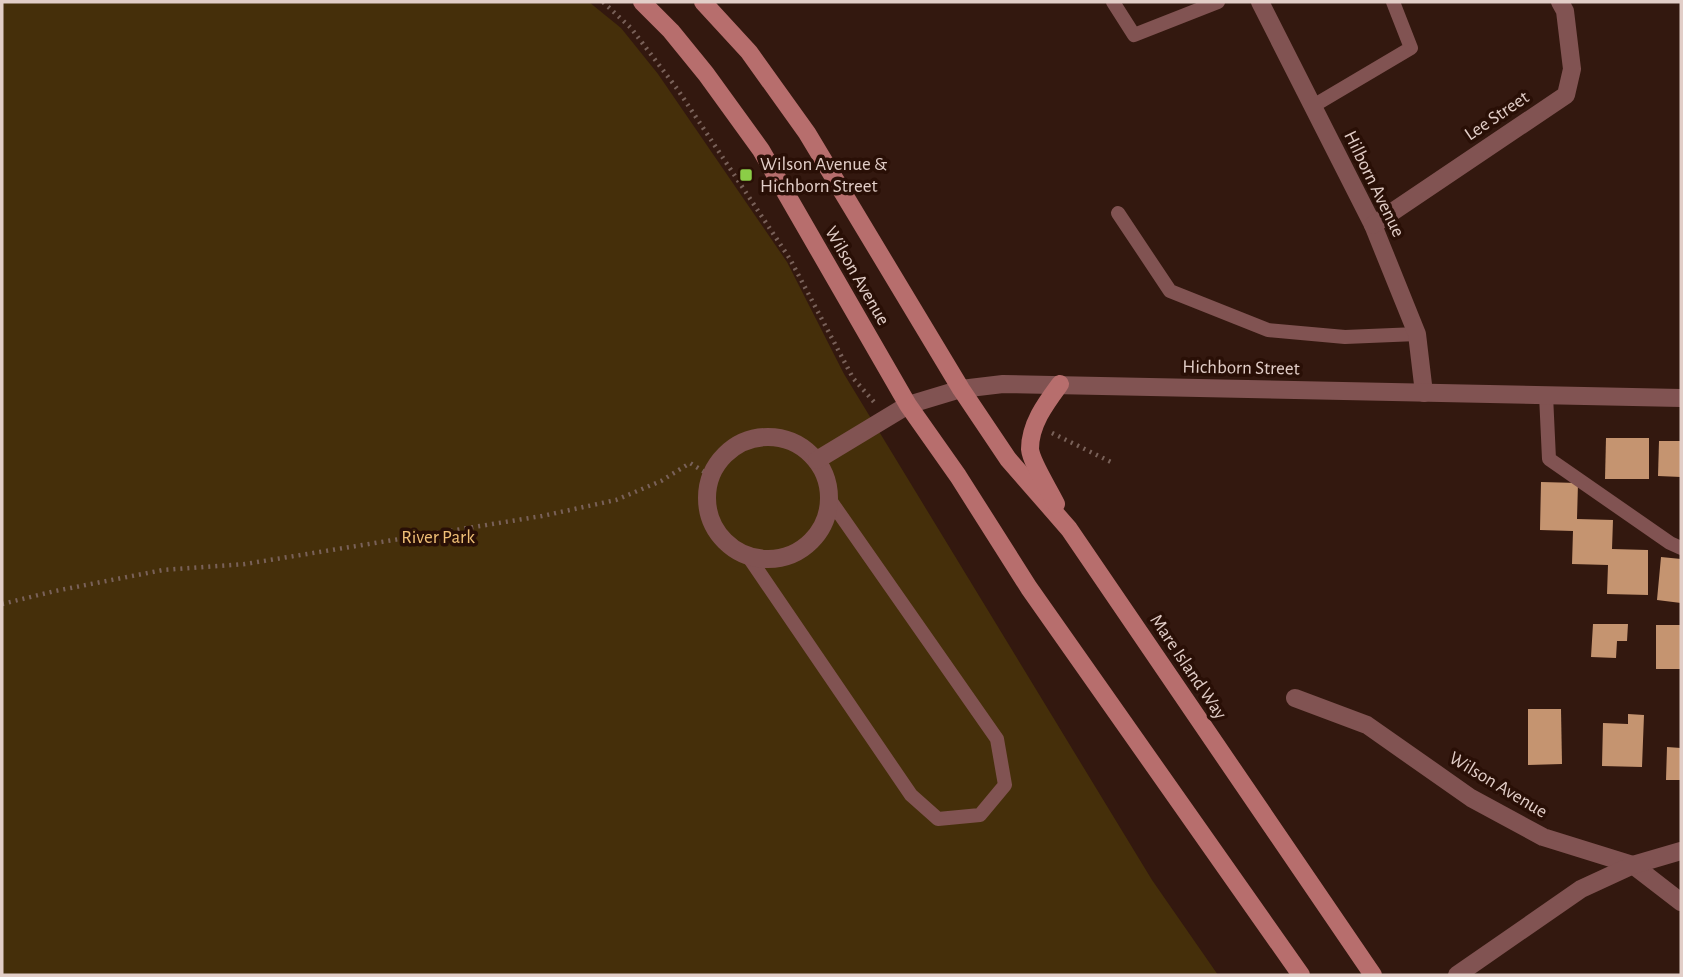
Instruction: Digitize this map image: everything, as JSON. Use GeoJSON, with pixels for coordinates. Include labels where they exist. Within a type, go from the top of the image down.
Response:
{"type":"FeatureCollection","features":[{"type":"Feature","properties":{"kind":"main road","name":"Wilson Avenue"},"geometry":{"type":"LineString","coordinates":[[642,2],[671,31],[706,74],[761,150],[908,405]]}},
{"type":"Feature","properties":{"kind":"main road","name":"Wilson Avenue"},"geometry":{"type":"LineString","coordinates":[[703,2],[749,52],[807,133],[961,390]]}},
{"type":"Feature","properties":{"kind":"main road"},"geometry":{"type":"LineString","coordinates":[[1060,384],[1034,425],[1030,451],[1069,529]]}},
{"type":"Feature","properties":{"kind":"main road","name":"Mare Island Way"},"geometry":{"type":"LineString","coordinates":[[961,390],[1009,459],[1069,529],[1373,975]]}},
{"type":"Feature","properties":{"kind":"main road"},"geometry":{"type":"LineString","coordinates":[[908,405],[958,476],[1029,588],[1301,975]]}},
{"type":"Feature","properties":{"kind":"street","name":"Hilborn Avenue"},"geometry":{"type":"LineString","coordinates":[[1260,2],[1373,226],[1417,334],[1424,393]]}},
{"type":"Feature","properties":{"kind":"street","name":"Lee Street"},"geometry":{"type":"LineString","coordinates":[[1373,226],[1566,95],[1572,69],[1565,11],[1560,2]]}},
{"type":"Feature","properties":{"kind":"street","name":"Hichborn Street"},"geometry":{"type":"LineString","coordinates":[[817,460],[908,405],[961,390],[1003,384],[1681,398]]}},
{"type":"Feature","properties":{"kind":"street"},"geometry":{"type":"LineString","coordinates":[[763,437],[786,439],[799,444],[817,460],[828,485],[830,500],[825,522],[818,534],[802,550],[775,559],[748,556],[726,543],[714,526],[707,499],[711,476],[725,454],[750,439],[763,437]]}},
{"type":"Feature","properties":{"kind":"street","name":"Wilson Avenue"},"geometry":{"type":"LineString","coordinates":[[1295,698],[1367,724],[1471,798],[1543,837],[1633,865],[1681,902]]}},
{"type":"Feature","properties":{"kind":"street"},"geometry":{"type":"LineString","coordinates":[[1457,975],[1581,889],[1633,865],[1681,851]]}},
{"type":"Feature","properties":{"kind":"lane"},"geometry":{"type":"LineString","coordinates":[[1113,2],[1134,35],[1218,2]]}},
{"type":"Feature","properties":{"kind":"lane"},"geometry":{"type":"LineString","coordinates":[[1313,106],[1411,48],[1393,2]]}},
{"type":"Feature","properties":{"kind":"lane"},"geometry":{"type":"LineString","coordinates":[[1118,213],[1170,291],[1268,330],[1345,337],[1417,334]]}},
{"type":"Feature","properties":{"kind":"lane"},"geometry":{"type":"LineString","coordinates":[[1546,395],[1549,459],[1601,497],[1681,548]]}},
{"type":"Feature","properties":{"kind":"lane"},"geometry":{"type":"LineString","coordinates":[[748,556],[911,796],[939,819],[980,815],[1005,785],[997,739],[830,500]]}},
{"type":"Feature","properties":{"kind":"path"},"geometry":{"type":"LineString","coordinates":[[603,2],[631,27],[678,90],[790,259],[853,378],[887,419]]}},
{"type":"Feature","properties":{"kind":"path"},"geometry":{"type":"LineString","coordinates":[[1034,425],[1111,462]]}},
{"type":"Feature","properties":{"kind":"path"},"geometry":{"type":"LineString","coordinates":[[2,604],[163,570],[245,564],[542,516],[616,500],[660,481],[691,463],[711,476]]}},
{"type":"Feature","properties":{"kind":"green space","name":"River Park"},"geometry":{"type":"Polygon","coordinates":[[[2,2],[589,2],[621,28],[658,74],[787,262],[844,374],[1152,880],[1218,975],[2,975],[2,2]]]}},
{"type":"Feature","properties":{"kind":"building"},"geometry":{"type":"Polygon","coordinates":[[[1606,438],[1649,438],[1649,479],[1605,479],[1606,438]]]}},
{"type":"Feature","properties":{"kind":"building"},"geometry":{"type":"Polygon","coordinates":[[[1659,441],[1681,441],[1681,477],[1658,476],[1659,441]]]}},
{"type":"Feature","properties":{"kind":"building"},"geometry":{"type":"Polygon","coordinates":[[[1541,482],[1578,483],[1577,519],[1613,520],[1612,549],[1648,550],[1648,595],[1607,594],[1608,565],[1572,564],[1573,531],[1540,530],[1541,482]]]}},
{"type":"Feature","properties":{"kind":"building"},"geometry":{"type":"Polygon","coordinates":[[[1661,557],[1681,559],[1681,603],[1657,600],[1661,557]]]}},
{"type":"Feature","properties":{"kind":"building"},"geometry":{"type":"Polygon","coordinates":[[[1593,624],[1628,624],[1627,641],[1617,641],[1616,658],[1591,657],[1593,624]]]}},
{"type":"Feature","properties":{"kind":"building"},"geometry":{"type":"Polygon","coordinates":[[[1656,625],[1681,625],[1681,669],[1656,669],[1656,625]]]}},
{"type":"Feature","properties":{"kind":"building"},"geometry":{"type":"Polygon","coordinates":[[[1528,709],[1561,709],[1562,764],[1528,765],[1528,709]]]}},
{"type":"Feature","properties":{"kind":"building"},"geometry":{"type":"Polygon","coordinates":[[[1628,714],[1644,715],[1642,767],[1602,766],[1603,723],[1628,724],[1628,714]]]}},
{"type":"Feature","properties":{"kind":"building"},"geometry":{"type":"Polygon","coordinates":[[[1667,747],[1681,748],[1681,780],[1666,780],[1667,747]]]}},
{"type":"Feature","properties":{"kind":"place","name":"Wilson Avenue & Hichborn Street"},"geometry":{"type":"Point","coordinates":[746,175]}}]}
